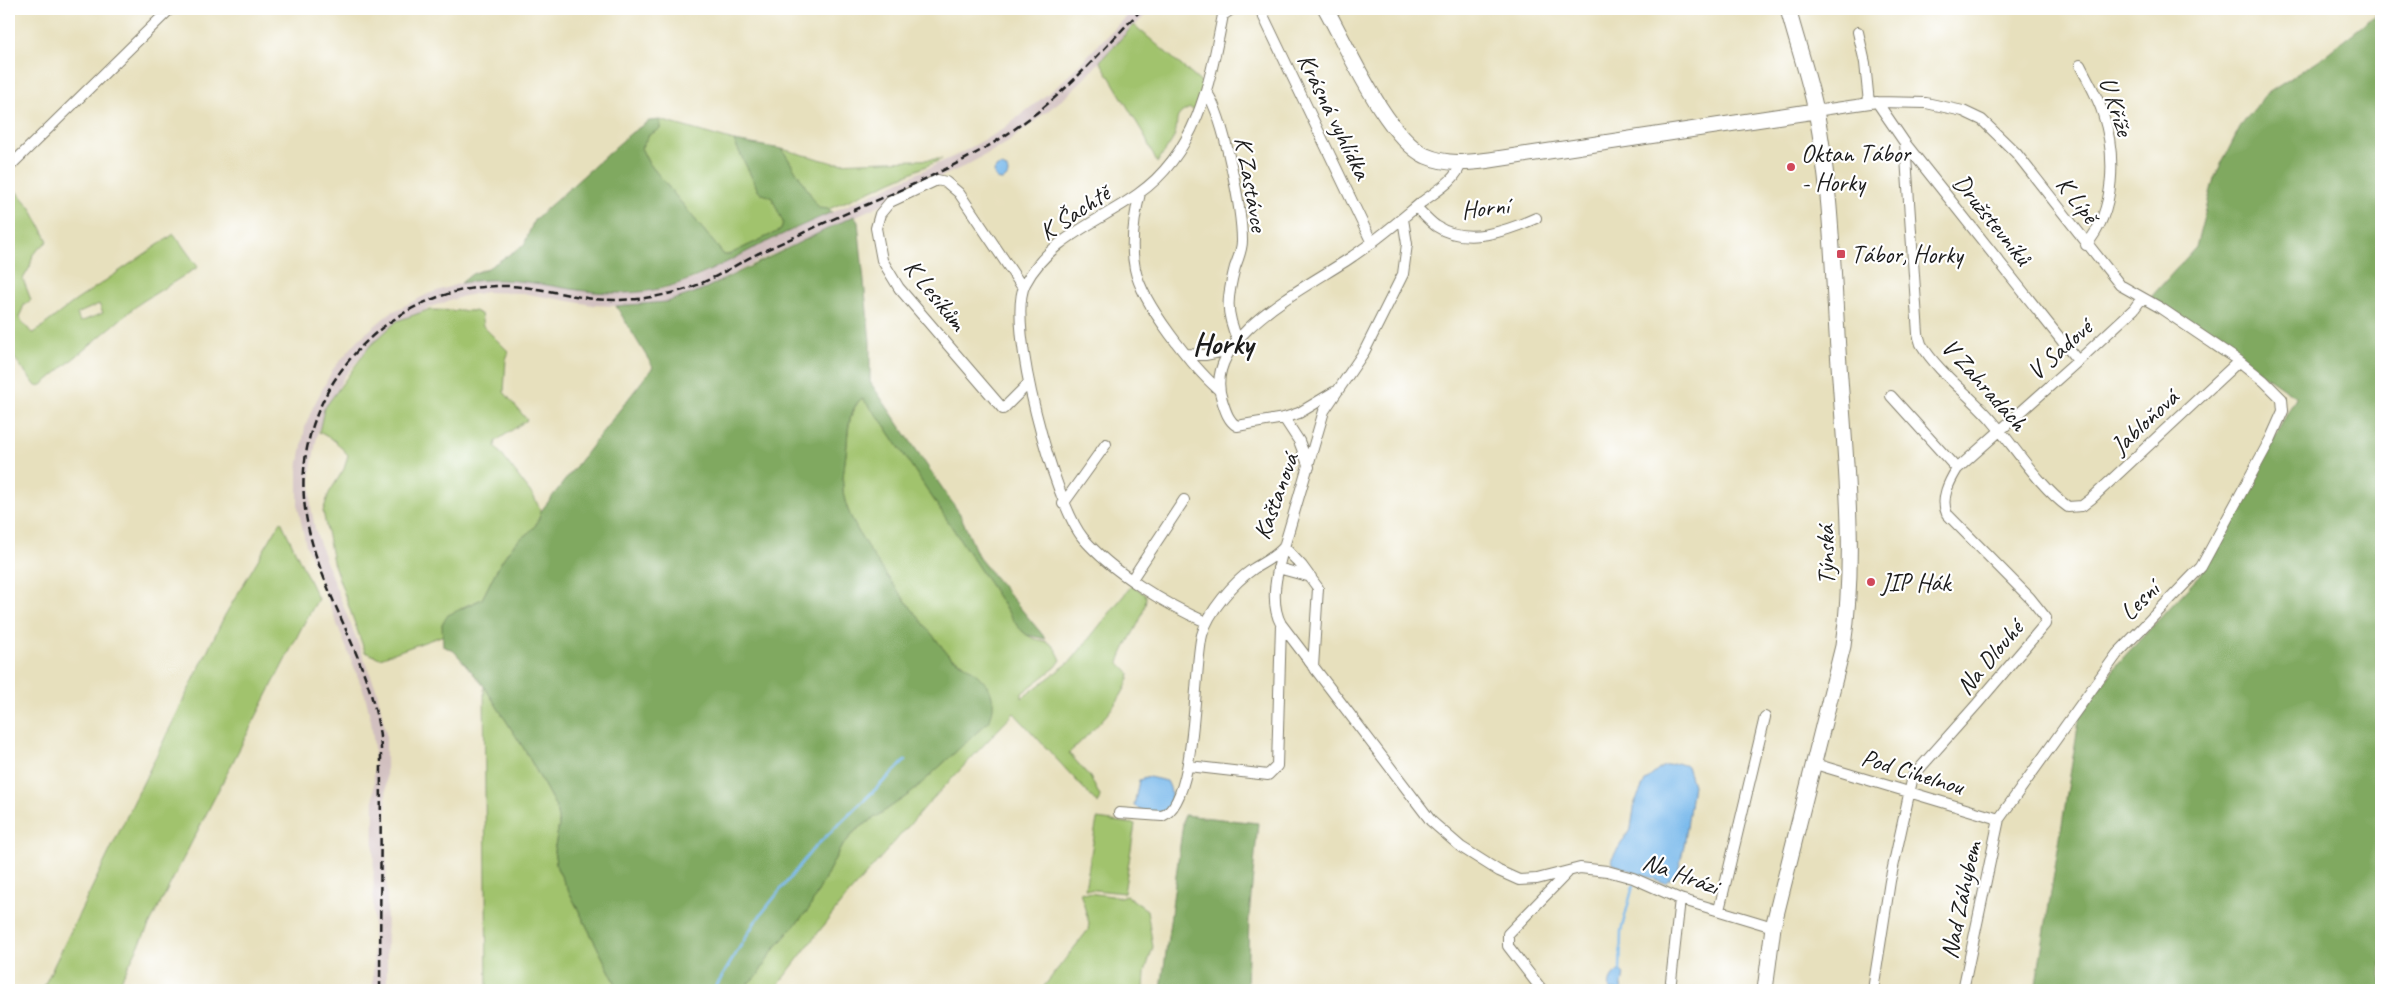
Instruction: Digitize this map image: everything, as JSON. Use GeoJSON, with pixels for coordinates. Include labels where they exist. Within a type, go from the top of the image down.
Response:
{"type":"FeatureCollection","features":[{"type":"Feature","properties":{"kind":"main road"},"geometry":{"type":"LineString","coordinates":[[1326,9],[1374,96],[1400,136],[1411,147],[1427,156],[1445,162],[1462,163],[1816,111]]}},
{"type":"Feature","properties":{"kind":"main road","name":"Týnská"},"geometry":{"type":"LineString","coordinates":[[1765,990],[1773,927],[1843,646],[1849,600],[1850,567],[1844,435],[1828,212],[1816,111],[1788,9]]}},
{"type":"Feature","properties":{"kind":"street"},"geometry":{"type":"LineString","coordinates":[[9,166],[170,9]]}},
{"type":"Feature","properties":{"kind":"street","name":"K Šachtě"},"geometry":{"type":"LineString","coordinates":[[1024,288],[1053,248],[1140,193],[1158,177],[1179,152],[1188,137],[1207,93],[1223,15],[1232,9]]}},
{"type":"Feature","properties":{"kind":"street","name":"Krásná vyhlídka"},"geometry":{"type":"LineString","coordinates":[[1260,9],[1372,243]]}},
{"type":"Feature","properties":{"kind":"street"},"geometry":{"type":"LineString","coordinates":[[1858,32],[1873,103]]}},
{"type":"Feature","properties":{"kind":"street","name":"U Kříže"},"geometry":{"type":"LineString","coordinates":[[2080,65],[2103,113],[2110,147],[2111,179],[2105,213],[2097,233],[2086,244]]}},
{"type":"Feature","properties":{"kind":"street","name":"K Zastávce"},"geometry":{"type":"LineString","coordinates":[[1207,93],[1216,108],[1239,210],[1241,246],[1228,305],[1230,325],[1238,341]]}},
{"type":"Feature","properties":{"kind":"street","name":"K Lípě"},"geometry":{"type":"LineString","coordinates":[[1816,111],[1873,103],[1940,105],[1963,111],[1982,120],[2016,153],[2114,279],[2128,291],[2142,298],[2239,361],[2282,398]]}},
{"type":"Feature","properties":{"kind":"street","name":"Družstevníků"},"geometry":{"type":"LineString","coordinates":[[1873,103],[2078,361]]}},
{"type":"Feature","properties":{"kind":"street","name":"V Zahradách"},"geometry":{"type":"LineString","coordinates":[[1905,143],[1920,340],[1928,354],[2000,431],[2057,497],[2068,507],[2075,508]]}},
{"type":"Feature","properties":{"kind":"street"},"geometry":{"type":"LineString","coordinates":[[1338,389],[1305,411],[1284,418],[1244,426],[1234,425],[1227,415],[1220,390],[1219,373],[1230,350],[1287,296],[1342,264],[1372,243],[1452,179],[1462,163]]}},
{"type":"Feature","properties":{"kind":"street","name":"K Lesíkům"},"geometry":{"type":"LineString","coordinates":[[1024,288],[960,194],[946,182],[937,180],[925,184],[890,202],[880,214],[876,228],[882,260],[899,288],[1003,409],[1029,383]]}},
{"type":"Feature","properties":{"kind":"street"},"geometry":{"type":"LineString","coordinates":[[1140,193],[1133,247],[1136,274],[1167,329],[1206,378],[1220,390]]}},
{"type":"Feature","properties":{"kind":"street","name":"Horní"},"geometry":{"type":"LineString","coordinates":[[1416,207],[1436,226],[1450,232],[1470,236],[1506,232],[1536,218]]}},
{"type":"Feature","properties":{"kind":"street","name":"Kaštanová"},"geometry":{"type":"LineString","coordinates":[[1119,813],[1152,817],[1166,815],[1181,795],[1188,766],[1199,651],[1206,622],[1219,603],[1247,574],[1273,559],[1284,547],[1324,411],[1364,352],[1403,274],[1407,244],[1403,219]]}},
{"type":"Feature","properties":{"kind":"street"},"geometry":{"type":"LineString","coordinates":[[1024,288],[1022,337],[1029,383],[1063,504],[1083,538],[1098,554],[1132,579],[1206,622]]}},
{"type":"Feature","properties":{"kind":"street","name":"V Sadové"},"geometry":{"type":"LineString","coordinates":[[1957,469],[2078,361],[2134,309],[2142,298]]}},
{"type":"Feature","properties":{"kind":"street"},"geometry":{"type":"LineString","coordinates":[[1186,354],[1205,355],[1230,350]]}},
{"type":"Feature","properties":{"kind":"street","name":"Jabloňová"},"geometry":{"type":"LineString","coordinates":[[2075,508],[2091,500],[2239,361]]}},
{"type":"Feature","properties":{"kind":"street"},"geometry":{"type":"LineString","coordinates":[[1891,396],[1957,469]]}},
{"type":"Feature","properties":{"kind":"street","name":"Lesní"},"geometry":{"type":"LineString","coordinates":[[1999,819],[2117,654],[2200,567],[2271,438],[2283,411],[2282,398]]}},
{"type":"Feature","properties":{"kind":"street"},"geometry":{"type":"LineString","coordinates":[[1284,418],[1299,441],[1309,467]]}},
{"type":"Feature","properties":{"kind":"street"},"geometry":{"type":"LineString","coordinates":[[1063,504],[1106,444]]}},
{"type":"Feature","properties":{"kind":"street","name":"Na Dlouhé"},"geometry":{"type":"LineString","coordinates":[[1872,990],[1908,791],[1913,776],[2021,654],[2045,624],[2046,618],[2030,598],[1947,514],[1944,504],[1947,487],[1957,469]]}},
{"type":"Feature","properties":{"kind":"street"},"geometry":{"type":"LineString","coordinates":[[1132,579],[1184,500]]}},
{"type":"Feature","properties":{"kind":"street"},"geometry":{"type":"LineString","coordinates":[[1188,766],[1268,775],[1277,766],[1281,624],[1276,601],[1278,568],[1284,547]]}},
{"type":"Feature","properties":{"kind":"street"},"geometry":{"type":"LineString","coordinates":[[1284,547],[1311,577],[1318,588],[1319,596],[1313,667]]}},
{"type":"Feature","properties":{"kind":"street"},"geometry":{"type":"LineString","coordinates":[[1278,568],[1311,577]]}},
{"type":"Feature","properties":{"kind":"street","name":"Na Hrázi"},"geometry":{"type":"LineString","coordinates":[[1281,624],[1431,821],[1447,837],[1487,864],[1519,880],[1537,879],[1572,869],[1592,869],[1621,874],[1680,898],[1773,927]]}},
{"type":"Feature","properties":{"kind":"street"},"geometry":{"type":"LineString","coordinates":[[1719,910],[1765,717]]}},
{"type":"Feature","properties":{"kind":"street","name":"Pod Cihelnou"},"geometry":{"type":"LineString","coordinates":[[1815,764],[1999,819]]}},
{"type":"Feature","properties":{"kind":"street","name":"Nad Záhybem"},"geometry":{"type":"LineString","coordinates":[[1963,990],[1999,819]]}},
{"type":"Feature","properties":{"kind":"street"},"geometry":{"type":"LineString","coordinates":[[1542,990],[1508,946],[1508,934],[1564,874],[1572,869]]}},
{"type":"Feature","properties":{"kind":"street"},"geometry":{"type":"LineString","coordinates":[[1670,990],[1680,898]]}},
{"type":"Feature","properties":{"kind":"shaded area"},"geometry":{"type":"Polygon","coordinates":[[[1133,9],[1151,9],[1068,95],[1007,143],[965,166],[758,261],[700,291],[667,302],[616,306],[593,305],[522,293],[486,292],[464,296],[433,306],[397,324],[368,348],[344,377],[325,412],[318,431],[311,469],[311,507],[315,529],[326,562],[377,691],[386,733],[387,990],[373,990],[374,748],[371,721],[365,695],[306,545],[298,508],[298,468],[305,427],[333,369],[359,339],[390,313],[428,294],[461,283],[485,279],[523,280],[595,292],[616,293],[664,289],[694,279],[752,249],[959,154],[1000,131],[1059,85],[1133,9]]]}},
{"type":"Feature","properties":{"kind":"green space"},"geometry":{"type":"Polygon","coordinates":[[[2381,11],[2381,990],[2070,990],[2066,987],[2056,990],[2035,990],[2080,714],[2121,660],[2201,574],[2296,397],[2151,297],[2196,247],[2214,178],[2240,127],[2265,95],[2320,59],[2381,11]]]}},
{"type":"Feature","properties":{"kind":"green space"},"geometry":{"type":"Polygon","coordinates":[[[1134,25],[1204,85],[1195,111],[1190,108],[1178,116],[1174,138],[1157,163],[1143,133],[1100,61],[1134,25]]]}},
{"type":"Feature","properties":{"kind":"green space"},"geometry":{"type":"Polygon","coordinates":[[[660,120],[734,141],[759,192],[772,198],[783,222],[781,230],[728,255],[724,255],[648,162],[641,148],[649,135],[660,129],[660,120]]]}},
{"type":"Feature","properties":{"kind":"green space"},"geometry":{"type":"Polygon","coordinates":[[[660,120],[660,129],[649,135],[641,148],[648,162],[724,255],[728,255],[781,230],[783,222],[772,198],[759,192],[734,141],[782,149],[819,208],[829,209],[832,212],[772,239],[703,274],[654,290],[616,293],[596,292],[502,280],[461,283],[472,274],[488,268],[524,245],[534,220],[631,133],[649,121],[660,120]]]}},
{"type":"Feature","properties":{"kind":"green space"},"geometry":{"type":"Polygon","coordinates":[[[782,149],[834,163],[942,159],[829,209],[819,209],[782,149]]]}},
{"type":"Feature","properties":{"kind":"green space"},"geometry":{"type":"Polygon","coordinates":[[[10,184],[31,208],[48,241],[33,254],[30,267],[23,279],[31,300],[24,305],[19,318],[31,332],[34,333],[71,304],[174,234],[198,267],[140,303],[42,385],[36,386],[9,351],[10,184]],[[99,304],[77,314],[80,322],[103,313],[99,304]]]}},
{"type":"Feature","properties":{"kind":"green space"},"geometry":{"type":"Polygon","coordinates":[[[854,216],[858,222],[870,341],[870,382],[960,514],[979,558],[1046,639],[1027,635],[1018,627],[883,423],[862,398],[854,408],[849,425],[843,484],[847,508],[870,552],[949,656],[959,661],[985,683],[993,701],[993,711],[988,722],[911,793],[855,831],[840,849],[809,909],[774,949],[758,975],[740,990],[619,990],[557,868],[554,851],[559,825],[556,807],[526,752],[484,686],[454,651],[443,646],[442,624],[448,615],[482,599],[506,554],[533,529],[541,511],[653,367],[616,306],[667,302],[700,291],[854,216]]]}},
{"type":"Feature","properties":{"kind":"green space"},"geometry":{"type":"Polygon","coordinates":[[[428,310],[474,311],[481,314],[483,326],[509,352],[506,359],[504,392],[527,420],[496,441],[495,446],[534,497],[541,511],[533,529],[506,554],[482,599],[463,607],[442,624],[444,635],[380,658],[365,652],[333,562],[323,511],[329,493],[344,469],[348,455],[335,441],[319,432],[324,409],[369,347],[397,321],[428,310]]]}},
{"type":"Feature","properties":{"kind":"green space"},"geometry":{"type":"Polygon","coordinates":[[[862,398],[883,423],[1018,627],[1033,638],[1050,643],[1057,652],[1061,660],[1056,667],[1022,693],[1022,698],[1071,661],[1132,585],[1146,595],[1145,604],[1143,613],[1119,663],[1130,674],[1127,684],[1114,706],[1069,753],[1090,777],[1100,796],[1098,804],[1014,713],[926,806],[841,903],[774,990],[740,990],[758,975],[774,949],[809,909],[840,849],[855,831],[911,793],[988,722],[988,686],[963,663],[949,656],[886,575],[856,528],[847,507],[843,484],[848,432],[852,413],[862,398]]]}},
{"type":"Feature","properties":{"kind":"green space"},"geometry":{"type":"Polygon","coordinates":[[[281,521],[318,599],[116,990],[42,990],[225,615],[281,521]]]}},
{"type":"Feature","properties":{"kind":"green space"},"geometry":{"type":"Polygon","coordinates":[[[484,686],[526,752],[556,807],[559,825],[554,851],[557,868],[619,990],[487,990],[484,686]]]}},
{"type":"Feature","properties":{"kind":"green space"},"geometry":{"type":"Polygon","coordinates":[[[1184,815],[1258,823],[1249,917],[1247,990],[1161,990],[1184,815]]]}},
{"type":"Feature","properties":{"kind":"green space"},"geometry":{"type":"Polygon","coordinates":[[[1097,819],[1135,824],[1124,893],[1085,889],[1097,819]]]}},
{"type":"Feature","properties":{"kind":"green space"},"geometry":{"type":"Polygon","coordinates":[[[1080,892],[1120,897],[1126,895],[1147,910],[1153,947],[1145,972],[1144,990],[1041,990],[1088,930],[1089,923],[1080,892]]]}},
{"type":"Feature","properties":{"kind":"water"},"geometry":{"type":"Polygon","coordinates":[[[1001,166],[1006,168],[1008,173],[1006,178],[1001,180],[996,178],[994,173],[996,168],[1001,166]]]}},
{"type":"Feature","properties":{"kind":"water"},"geometry":{"type":"Polygon","coordinates":[[[1677,763],[1687,766],[1693,785],[1685,841],[1678,872],[1665,883],[1613,864],[1612,858],[1631,828],[1635,802],[1645,781],[1662,767],[1677,763]]]}},
{"type":"Feature","properties":{"kind":"water"},"geometry":{"type":"Polygon","coordinates":[[[1149,777],[1167,781],[1171,792],[1171,799],[1167,810],[1152,815],[1134,806],[1139,780],[1149,777]]]}},
{"type":"Feature","properties":{"kind":"water"},"geometry":{"type":"Polygon","coordinates":[[[1620,970],[1624,974],[1621,990],[1610,990],[1611,978],[1620,970]]]}},
{"type":"Feature","properties":{"kind":"waterway"},"geometry":{"type":"LineString","coordinates":[[714,990],[755,922],[812,850],[906,760]]}},
{"type":"Feature","properties":{"kind":"waterway"},"geometry":{"type":"LineString","coordinates":[[1620,973],[1621,931],[1633,886]]}},
{"type":"Feature","properties":{"kind":"railway"},"geometry":{"type":"LineString","coordinates":[[380,990],[381,748],[376,712],[352,643],[323,576],[312,542],[305,507],[304,470],[311,433],[324,398],[344,367],[368,340],[397,317],[430,300],[465,289],[515,286],[594,299],[619,300],[656,296],[700,284],[757,254],[947,168],[999,139],[1023,123],[1055,97],[1085,69],[1142,9]]}},
{"type":"Feature","properties":{"kind":"place","name":"Oktan Tábor - Horky"},"geometry":{"type":"Point","coordinates":[1791,167]}},
{"type":"Feature","properties":{"kind":"place","name":"Tábor, Horky"},"geometry":{"type":"Point","coordinates":[1841,254]}},
{"type":"Feature","properties":{"kind":"place","name":"JIP Hák"},"geometry":{"type":"Point","coordinates":[1871,582]}},
{"type":"Feature","properties":{"kind":"district","name":"Horky"},"geometry":{"type":"Point","coordinates":[1223,344]}}]}
